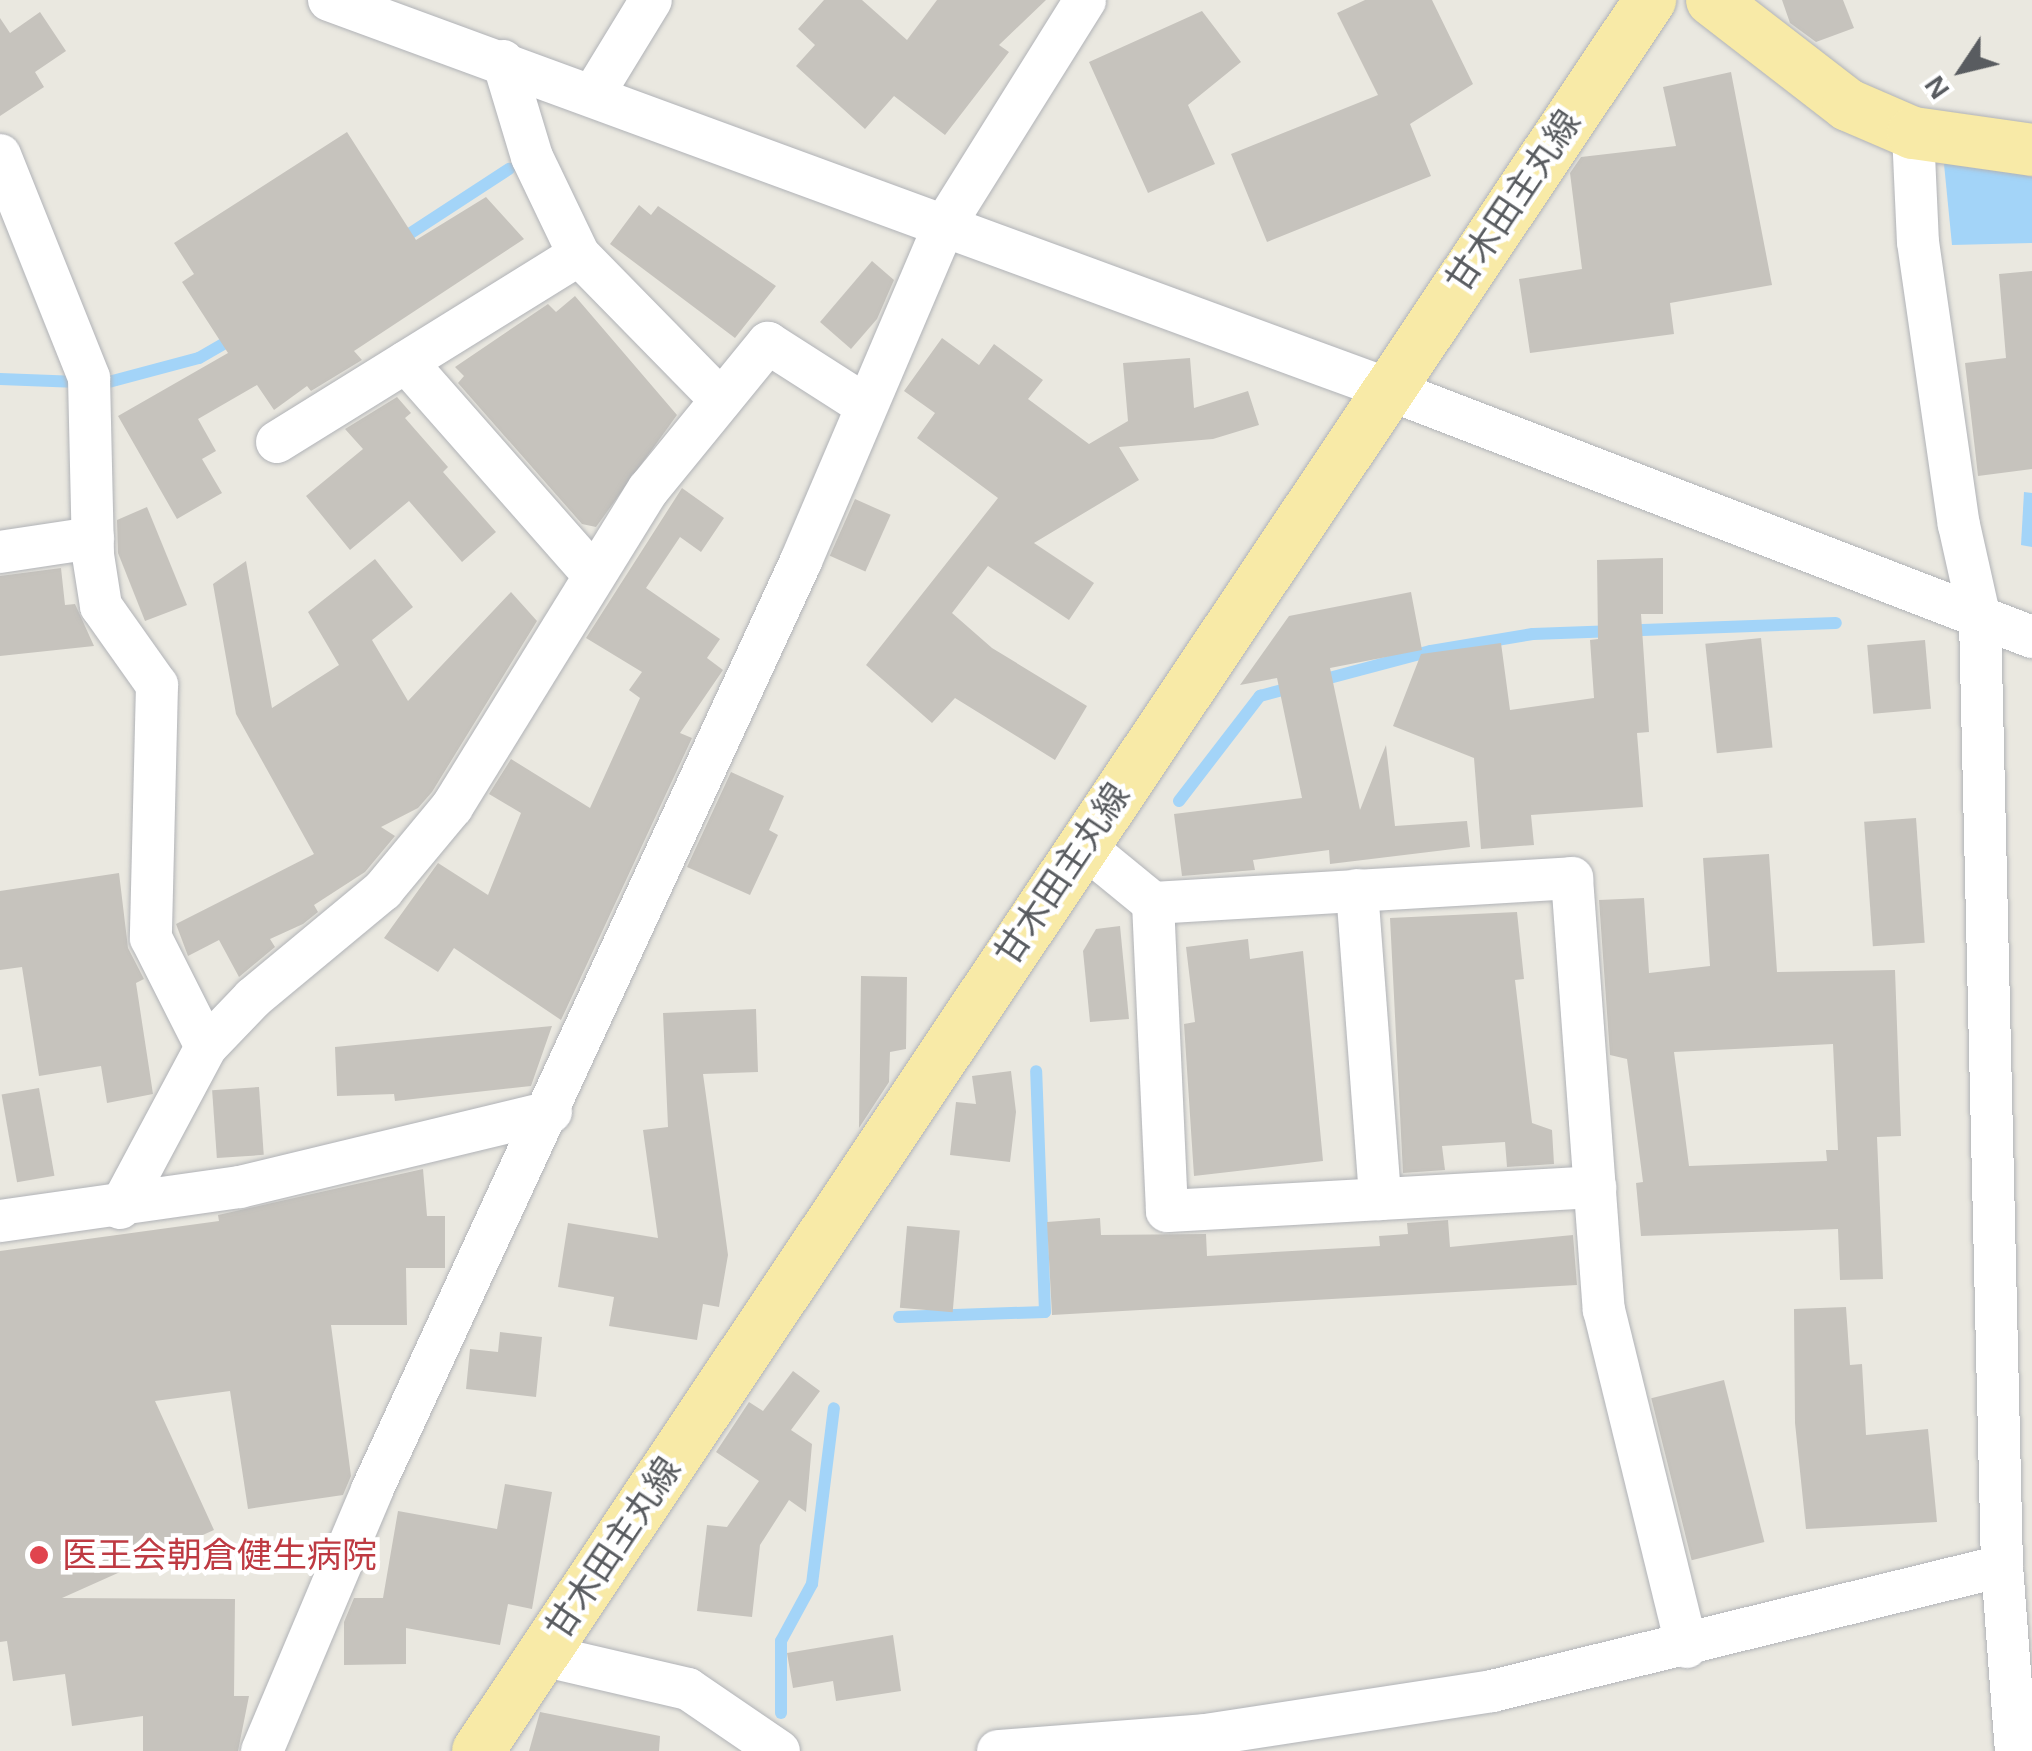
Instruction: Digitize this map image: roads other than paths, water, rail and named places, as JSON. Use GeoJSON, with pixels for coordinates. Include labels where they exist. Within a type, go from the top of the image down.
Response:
{"type":"FeatureCollection","features":[{"type":"Feature","properties":{"kind":"main road","name":"甘木田主丸線"},"geometry":{"type":"LineString","coordinates":[[478,1751],[1385,388],[1650,0]]}},
{"type":"Feature","properties":{"kind":"main road"},"geometry":{"type":"LineString","coordinates":[[1712,0],[1848,105],[1913,133],[2032,150]]}},
{"type":"Feature","properties":{"kind":"street"},"geometry":{"type":"LineString","coordinates":[[329,0],[1385,388],[2032,637]]}},
{"type":"Feature","properties":{"kind":"street"},"geometry":{"type":"LineString","coordinates":[[593,95],[650,0]]}},
{"type":"Feature","properties":{"kind":"street"},"geometry":{"type":"LineString","coordinates":[[262,1751],[372,1490],[551,1112],[675,826],[801,562],[944,226],[1085,0]]}},
{"type":"Feature","properties":{"kind":"street"},"geometry":{"type":"LineString","coordinates":[[503,61],[532,157],[580,255],[721,400]]}},
{"type":"Feature","properties":{"kind":"street"},"geometry":{"type":"LineString","coordinates":[[1913,133],[1918,242],[1959,525],[1980,618],[2002,1566],[2016,1751]]}},
{"type":"Feature","properties":{"kind":"street"},"geometry":{"type":"LineString","coordinates":[[0,155],[89,386],[93,538],[102,606],[158,685],[151,938],[206,1048]]}},
{"type":"Feature","properties":{"kind":"street"},"geometry":{"type":"LineString","coordinates":[[277,442],[580,255]]}},
{"type":"Feature","properties":{"kind":"street"},"geometry":{"type":"LineString","coordinates":[[120,1208],[206,1048],[253,998],[383,890],[452,807],[648,490],[768,343],[865,405]]}},
{"type":"Feature","properties":{"kind":"street"},"geometry":{"type":"LineString","coordinates":[[406,362],[593,574]]}},
{"type":"Feature","properties":{"kind":"street"},"geometry":{"type":"LineString","coordinates":[[0,552],[93,538]]}},
{"type":"Feature","properties":{"kind":"street"},"geometry":{"type":"LineString","coordinates":[[1082,844],[1152,903],[1572,878],[1604,1310],[1687,1647]]}},
{"type":"Feature","properties":{"kind":"street"},"geometry":{"type":"LineString","coordinates":[[1357,890],[1380,1199]]}},
{"type":"Feature","properties":{"kind":"street"},"geometry":{"type":"LineString","coordinates":[[1152,903],[1167,1211],[1595,1187]]}},
{"type":"Feature","properties":{"kind":"street"},"geometry":{"type":"LineString","coordinates":[[0,1221],[120,1208],[240,1188],[551,1112]]}},
{"type":"Feature","properties":{"kind":"street"},"geometry":{"type":"LineString","coordinates":[[998,1751],[1205,1735],[1492,1692],[1687,1647],[2002,1566]]}},
{"type":"Feature","properties":{"kind":"street"},"geometry":{"type":"LineString","coordinates":[[542,1655],[688,1689],[779,1751]]}},
{"type":"Feature","properties":{"kind":"water"},"geometry":{"type":"Polygon","coordinates":[[[1955,157],[2032,177],[2032,243],[1952,245],[1944,164],[1955,157]]]}},
{"type":"Feature","properties":{"kind":"water"},"geometry":{"type":"Polygon","coordinates":[[[2024,492],[2032,493],[2032,547],[2021,545],[2024,492]]]}},
{"type":"Feature","properties":{"kind":"waterway"},"geometry":{"type":"LineString","coordinates":[[397,242],[509,169]]}},
{"type":"Feature","properties":{"kind":"waterway"},"geometry":{"type":"LineString","coordinates":[[0,379],[105,383],[199,358],[233,338]]}},
{"type":"Feature","properties":{"kind":"waterway"},"geometry":{"type":"LineString","coordinates":[[1318,681],[1431,651],[1533,634],[1836,623]]}},
{"type":"Feature","properties":{"kind":"waterway"},"geometry":{"type":"LineString","coordinates":[[1179,801],[1260,696],[1293,687]]}},
{"type":"Feature","properties":{"kind":"waterway"},"geometry":{"type":"LineString","coordinates":[[899,1317],[1045,1312],[1036,1071]]}},
{"type":"Feature","properties":{"kind":"waterway"},"geometry":{"type":"LineString","coordinates":[[781,1713],[781,1641],[812,1584],[834,1408]]}},
{"type":"Feature","properties":{"kind":"place","name":"医王会朝倉健生病院"},"geometry":{"type":"Point","coordinates":[39,1555]}}]}
